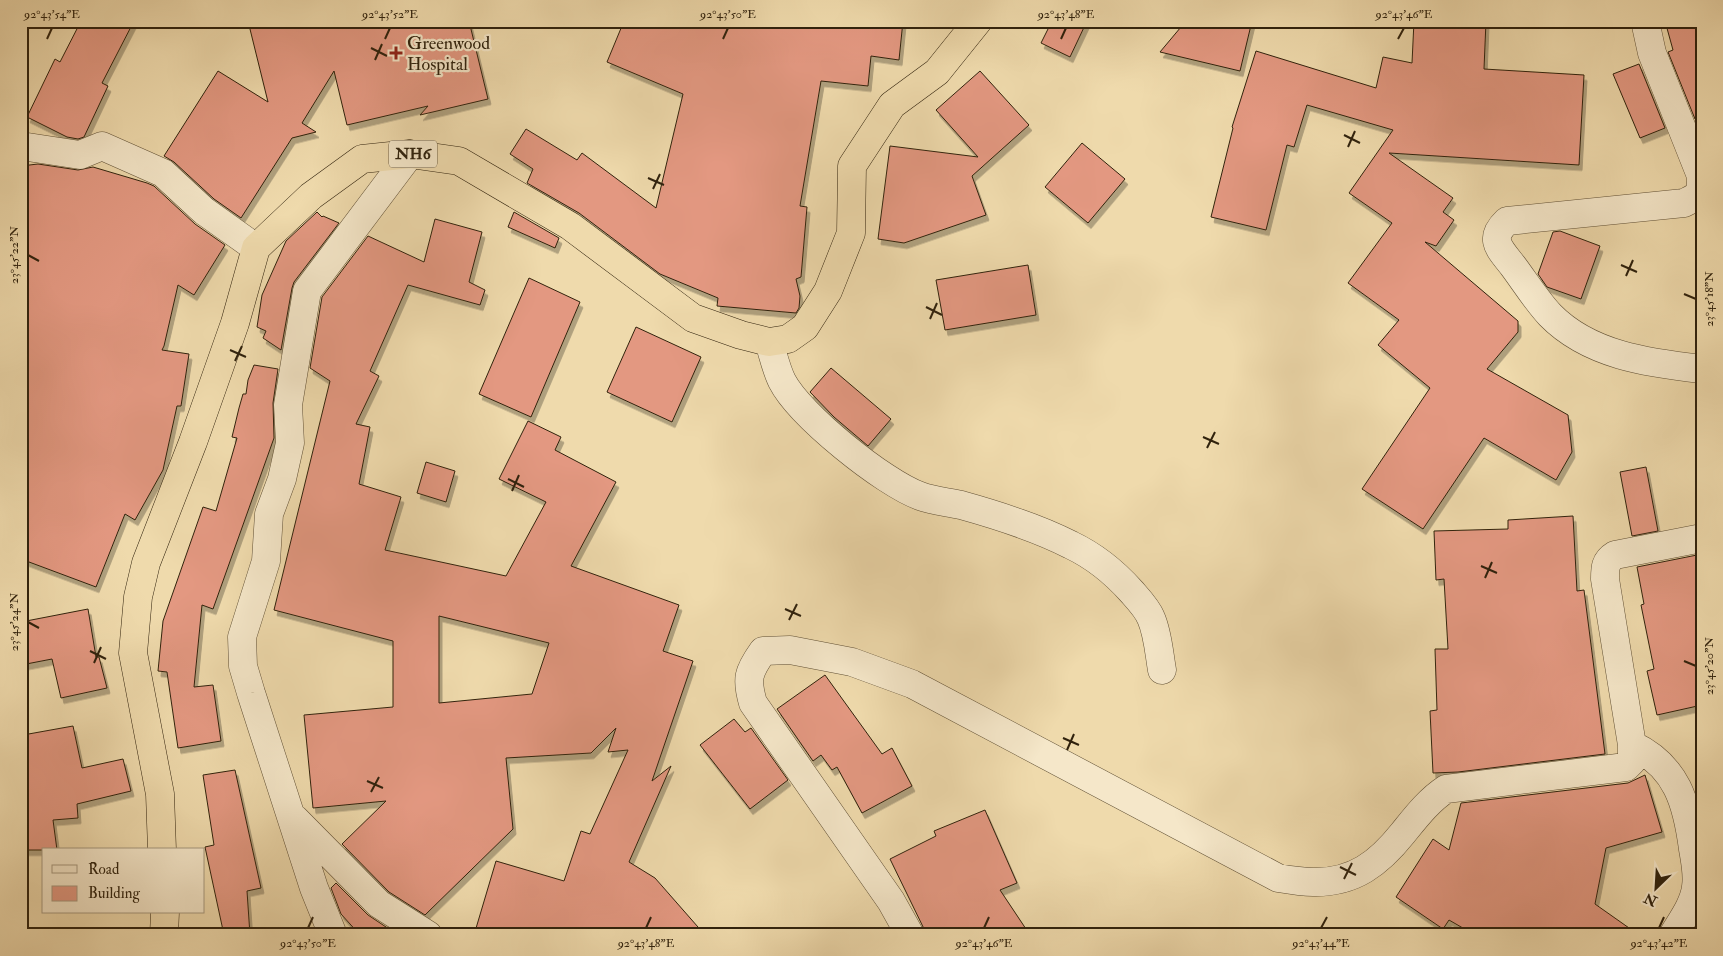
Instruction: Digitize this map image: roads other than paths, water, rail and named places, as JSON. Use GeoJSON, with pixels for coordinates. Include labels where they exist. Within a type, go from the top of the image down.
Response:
{"type":"FeatureCollection","features":[{"type":"Feature","properties":{"kind":"highway"},"geometry":{"type":"LineString","coordinates":[[769,342],[788,338],[805,327],[828,291],[851,233],[852,166],[892,105],[937,72],[978,21]]}},
{"type":"Feature","properties":{"kind":"highway","name":"NH6"},"geometry":{"type":"LineString","coordinates":[[256,248],[311,196],[362,159],[410,154],[459,161],[570,226],[693,318],[741,335],[769,342]]}},
{"type":"Feature","properties":{"kind":"highway"},"geometry":{"type":"LineString","coordinates":[[162,848],[160,794],[133,652],[138,597],[146,563],[193,442],[235,324],[256,248]]}},
{"type":"Feature","properties":{"kind":"highway"},"geometry":{"type":"LineString","coordinates":[[164,935],[165,914]]}},
{"type":"Feature","properties":{"kind":"street"},"geometry":{"type":"LineString","coordinates":[[1645,21],[1652,53],[1701,176],[1699,194],[1684,203],[1507,221],[1498,230],[1496,240],[1502,252],[1549,314],[1573,335],[1593,345],[1626,356],[1668,366],[1702,369]]}},
{"type":"Feature","properties":{"kind":"street"},"geometry":{"type":"LineString","coordinates":[[21,146],[80,155],[102,146],[163,173],[204,211],[256,248]]}},
{"type":"Feature","properties":{"kind":"street"},"geometry":{"type":"LineString","coordinates":[[333,935],[314,888],[243,666],[242,637],[266,561],[269,514],[282,479],[290,443],[288,405],[307,291],[410,154]]}},
{"type":"Feature","properties":{"kind":"street"},"geometry":{"type":"LineString","coordinates":[[769,342],[782,381],[803,410],[857,457],[884,476],[920,496],[960,505],[1033,529],[1072,545],[1099,561],[1134,594],[1151,618],[1158,641],[1162,670]]}},
{"type":"Feature","properties":{"kind":"street"},"geometry":{"type":"LineString","coordinates":[[910,935],[891,902],[753,703],[748,685],[754,664],[764,651],[790,650],[852,662],[912,684],[1278,878],[1313,882],[1344,879],[1371,866],[1395,843],[1435,796],[1446,789],[1626,767],[1632,760],[1632,745],[1605,579],[1606,564],[1615,555],[1702,538]]}},
{"type":"Feature","properties":{"kind":"street"},"geometry":{"type":"LineString","coordinates":[[1632,745],[1655,758],[1670,776],[1681,794],[1691,831],[1696,870],[1696,888],[1689,909],[1673,935]]}},
{"type":"Feature","properties":{"kind":"street"},"geometry":{"type":"LineString","coordinates":[[290,814],[379,904],[428,935]]}},
{"type":"Feature","properties":{"kind":"place","name":"Greenwood Hospital"},"geometry":{"type":"Point","coordinates":[396,53]}}]}
